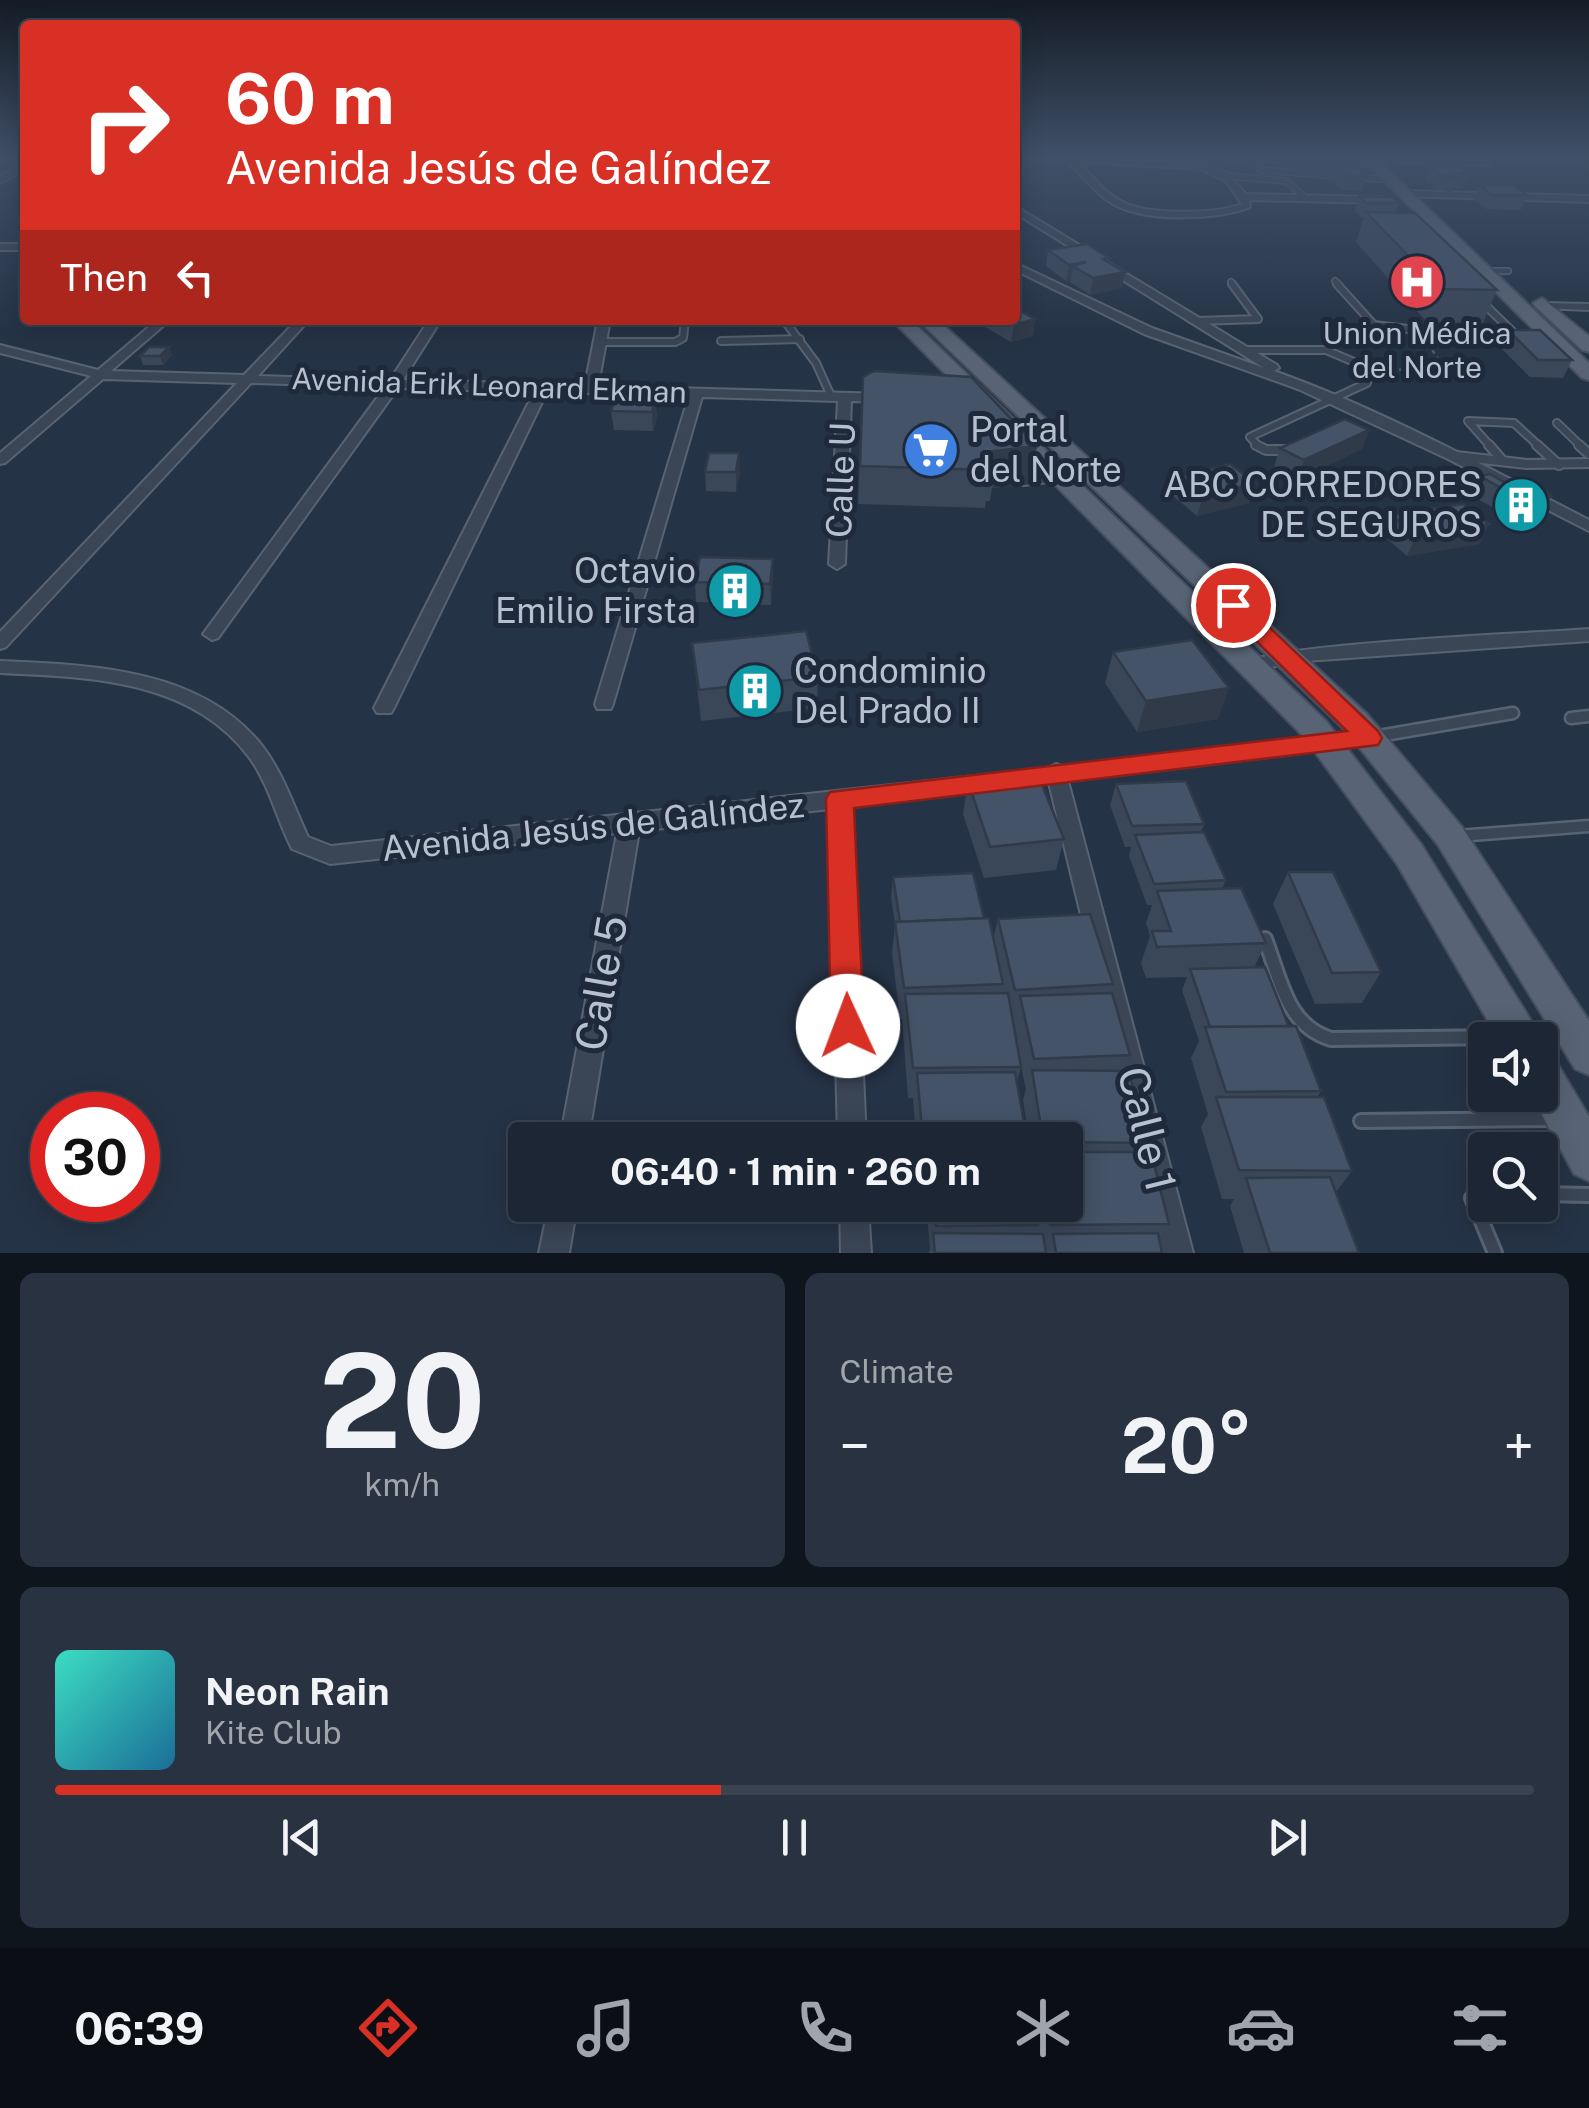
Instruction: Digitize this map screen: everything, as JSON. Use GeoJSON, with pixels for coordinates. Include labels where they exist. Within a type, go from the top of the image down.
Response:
{"type":"FeatureCollection","features":[{"type":"Feature","properties":{"kind":"main road"},"geometry":{"type":"LineString","coordinates":[[1428,217],[1476,271],[1589,374]]}},
{"type":"Feature","properties":{"kind":"main road"},"geometry":{"type":"LineString","coordinates":[[1454,217],[1589,346]]}},
{"type":"Feature","properties":{"kind":"main road"},"geometry":{"type":"LineString","coordinates":[[905,325],[1253,664],[1327,743],[1409,854],[1510,1022]]}},
{"type":"Feature","properties":{"kind":"main road"},"geometry":{"type":"LineString","coordinates":[[931,325],[984,399],[1290,657],[1369,738],[1450,836],[1589,1056]]}},
{"type":"Feature","properties":{"kind":"main road"},"geometry":{"type":"LineString","coordinates":[[1558,1092],[1578,1119],[1589,1159]]}},
{"type":"Feature","properties":{"kind":"street"},"geometry":{"type":"LineString","coordinates":[[1029,217],[1303,386],[1454,456],[1589,526]]}},
{"type":"Feature","properties":{"kind":"street"},"geometry":{"type":"LineString","coordinates":[[1020,268],[1148,331],[1303,386]]}},
{"type":"Feature","properties":{"kind":"street"},"geometry":{"type":"LineString","coordinates":[[1545,306],[1589,307]]}},
{"type":"Feature","properties":{"kind":"street"},"geometry":{"type":"LineString","coordinates":[[0,460],[158,325]]}},
{"type":"Feature","properties":{"kind":"street"},"geometry":{"type":"LineString","coordinates":[[0,643],[298,325]]}},
{"type":"Feature","properties":{"kind":"street"},"geometry":{"type":"LineString","coordinates":[[212,634],[394,384],[432,325]]}},
{"type":"Feature","properties":{"kind":"street"},"geometry":{"type":"LineString","coordinates":[[591,389],[603,325]]}},
{"type":"Feature","properties":{"kind":"street","name":"Avenida Erik Leonard Ekman"},"geometry":{"type":"LineString","coordinates":[[0,349],[102,375],[910,398]]}},
{"type":"Feature","properties":{"kind":"street"},"geometry":{"type":"LineString","coordinates":[[384,708],[542,388]]}},
{"type":"Feature","properties":{"kind":"street"},"geometry":{"type":"LineString","coordinates":[[604,704],[697,392]]}},
{"type":"Feature","properties":{"kind":"street","name":"Calle U"},"geometry":{"type":"LineString","coordinates":[[838,396],[838,564]]}},
{"type":"Feature","properties":{"kind":"street"},"geometry":{"type":"LineString","coordinates":[[1253,664],[1290,657],[1589,634]]}},
{"type":"Feature","properties":{"kind":"street","name":"Avenida Jesús de Galíndez"},"geometry":{"type":"LineString","coordinates":[[0,667],[94,671],[170,690],[217,712],[256,752],[300,843],[330,855],[629,826],[1056,772],[1369,738]]}},
{"type":"Feature","properties":{"kind":"street","name":"Calle 1"},"geometry":{"type":"LineString","coordinates":[[1056,772],[1178,1253]]}},
{"type":"Feature","properties":{"kind":"street"},"geometry":{"type":"LineString","coordinates":[[840,799],[851,1122]]}},
{"type":"Feature","properties":{"kind":"street","name":"Calle 5"},"geometry":{"type":"LineString","coordinates":[[577,1122],[629,826]]}},
{"type":"Feature","properties":{"kind":"street"},"geometry":{"type":"LineString","coordinates":[[554,1253],[560,1222]]}},
{"type":"Feature","properties":{"kind":"street"},"geometry":{"type":"LineString","coordinates":[[855,1222],[856,1253]]}},
{"type":"Feature","properties":{"kind":"lane"},"geometry":{"type":"LineString","coordinates":[[1476,271],[1508,271]]}},
{"type":"Feature","properties":{"kind":"lane"},"geometry":{"type":"LineString","coordinates":[[1334,281],[1374,324],[1425,331],[1548,334]]}},
{"type":"Feature","properties":{"kind":"lane"},"geometry":{"type":"LineString","coordinates":[[1197,321],[1258,320],[1231,282]]}},
{"type":"Feature","properties":{"kind":"lane"},"geometry":{"type":"LineString","coordinates":[[1476,296],[1512,332]]}},
{"type":"Feature","properties":{"kind":"lane"},"geometry":{"type":"LineString","coordinates":[[600,342],[675,342],[683,338],[684,325]]}},
{"type":"Feature","properties":{"kind":"lane"},"geometry":{"type":"LineString","coordinates":[[788,325],[838,396]]}},
{"type":"Feature","properties":{"kind":"lane"},"geometry":{"type":"LineString","coordinates":[[721,340],[800,339]]}},
{"type":"Feature","properties":{"kind":"lane"},"geometry":{"type":"LineString","coordinates":[[1245,350],[1326,350],[1368,368],[1367,383],[1250,437],[1256,446],[1269,452],[1292,450]]}},
{"type":"Feature","properties":{"kind":"lane"},"geometry":{"type":"LineString","coordinates":[[1502,460],[1468,421],[1514,423],[1558,465]]}},
{"type":"Feature","properties":{"kind":"lane"},"geometry":{"type":"LineString","coordinates":[[1557,423],[1589,454]]}},
{"type":"Feature","properties":{"kind":"lane"},"geometry":{"type":"LineString","coordinates":[[1454,456],[1558,465],[1589,463]]}},
{"type":"Feature","properties":{"kind":"lane"},"geometry":{"type":"LineString","coordinates":[[1012,481],[1060,476]]}},
{"type":"Feature","properties":{"kind":"lane"},"geometry":{"type":"LineString","coordinates":[[1369,738],[1513,713]]}},
{"type":"Feature","properties":{"kind":"lane"},"geometry":{"type":"LineString","coordinates":[[1571,718],[1589,716]]}},
{"type":"Feature","properties":{"kind":"lane"},"geometry":{"type":"LineString","coordinates":[[1450,836],[1589,826]]}},
{"type":"Feature","properties":{"kind":"lane"},"geometry":{"type":"LineString","coordinates":[[1264,939],[1294,1014],[1309,1032],[1331,1039],[1468,1047]]}},
{"type":"Feature","properties":{"kind":"lane"},"geometry":{"type":"LineString","coordinates":[[1361,1121],[1578,1119]]}},
{"type":"Feature","properties":{"kind":"lane"},"geometry":{"type":"LineString","coordinates":[[1558,1194],[1589,1194]]}},
{"type":"Feature","properties":{"kind":"lane"},"geometry":{"type":"LineString","coordinates":[[1482,1222],[1495,1253]]}},
{"type":"Feature","properties":{"kind":"path"},"geometry":{"type":"LineString","coordinates":[[1368,368],[1442,371],[1425,331]]}},
{"type":"Feature","properties":{"kind":"building"},"geometry":{"type":"Polygon","coordinates":[[[1371,217],[1420,217],[1497,290],[1440,289],[1371,217]]]}},
{"type":"Feature","properties":{"kind":"building"},"geometry":{"type":"Polygon","coordinates":[[[1087,244],[1125,272],[1093,278],[1073,266],[1086,262],[1069,265],[1048,250],[1087,244]]]}},
{"type":"Feature","properties":{"kind":"building"},"geometry":{"type":"Polygon","coordinates":[[[1020,311],[1035,319],[1020,323],[1020,311]]]}},
{"type":"Feature","properties":{"kind":"building"},"geometry":{"type":"Polygon","coordinates":[[[1508,330],[1540,330],[1572,360],[1538,360],[1508,330]]]}},
{"type":"Feature","properties":{"kind":"building"},"geometry":{"type":"Polygon","coordinates":[[[149,347],[169,347],[160,356],[140,356],[149,347]]]}},
{"type":"Feature","properties":{"kind":"building"},"geometry":{"type":"Polygon","coordinates":[[[874,371],[971,377],[1037,446],[986,452],[996,463],[987,463],[990,470],[860,466],[863,377],[874,371]]]}},
{"type":"Feature","properties":{"kind":"building"},"geometry":{"type":"Polygon","coordinates":[[[620,387],[649,387],[645,399],[655,399],[652,412],[611,411],[620,387]]]}},
{"type":"Feature","properties":{"kind":"building"},"geometry":{"type":"Polygon","coordinates":[[[1345,419],[1369,430],[1304,460],[1280,448],[1345,419]]]}},
{"type":"Feature","properties":{"kind":"building"},"geometry":{"type":"Polygon","coordinates":[[[709,453],[739,453],[736,472],[705,472],[709,453]]]}},
{"type":"Feature","properties":{"kind":"building"},"geometry":{"type":"Polygon","coordinates":[[[1230,464],[1255,483],[1203,497],[1178,477],[1230,464]]]}},
{"type":"Feature","properties":{"kind":"building"},"geometry":{"type":"Polygon","coordinates":[[[1490,474],[1516,489],[1533,482],[1551,496],[1526,502],[1480,476],[1490,474]]]}},
{"type":"Feature","properties":{"kind":"building"},"geometry":{"type":"Polygon","coordinates":[[[1463,504],[1489,524],[1416,536],[1392,515],[1463,504]]]}},
{"type":"Feature","properties":{"kind":"building"},"geometry":{"type":"Polygon","coordinates":[[[700,557],[773,559],[770,584],[695,582],[700,557]]]}},
{"type":"Feature","properties":{"kind":"building"},"geometry":{"type":"Polygon","coordinates":[[[806,631],[818,677],[699,690],[692,643],[806,631]]]}},
{"type":"Feature","properties":{"kind":"building"},"geometry":{"type":"Polygon","coordinates":[[[1192,640],[1229,688],[1146,701],[1113,652],[1192,640]]]}},
{"type":"Feature","properties":{"kind":"building"},"geometry":{"type":"Polygon","coordinates":[[[1038,775],[1064,839],[990,847],[968,782],[1038,775]]]}},
{"type":"Feature","properties":{"kind":"building"},"geometry":{"type":"Polygon","coordinates":[[[1186,781],[1204,824],[1132,826],[1116,784],[1186,781]]]}},
{"type":"Feature","properties":{"kind":"building"},"geometry":{"type":"Polygon","coordinates":[[[1204,832],[1226,880],[1154,884],[1135,835],[1204,832]]]}},
{"type":"Feature","properties":{"kind":"building"},"geometry":{"type":"Polygon","coordinates":[[[1288,872],[1333,872],[1381,972],[1332,973],[1288,872]]]}},
{"type":"Feature","properties":{"kind":"building"},"geometry":{"type":"Polygon","coordinates":[[[973,873],[984,918],[900,922],[893,877],[973,873]]]}},
{"type":"Feature","properties":{"kind":"building"},"geometry":{"type":"Polygon","coordinates":[[[1241,888],[1266,943],[1157,947],[1152,931],[1171,931],[1157,891],[1241,888]]]}},
{"type":"Feature","properties":{"kind":"building"},"geometry":{"type":"Polygon","coordinates":[[[1090,914],[1113,984],[1015,990],[998,919],[1090,914]]]}},
{"type":"Feature","properties":{"kind":"building"},"geometry":{"type":"Polygon","coordinates":[[[989,918],[1003,984],[904,988],[895,922],[989,918]]]}},
{"type":"Feature","properties":{"kind":"building"},"geometry":{"type":"Polygon","coordinates":[[[1265,967],[1289,1027],[1210,1027],[1190,969],[1265,967]]]}},
{"type":"Feature","properties":{"kind":"building"},"geometry":{"type":"Polygon","coordinates":[[[1008,993],[1021,1067],[913,1068],[905,994],[1008,993]]]}},
{"type":"Feature","properties":{"kind":"building"},"geometry":{"type":"Polygon","coordinates":[[[1112,993],[1130,1055],[1034,1059],[1020,996],[1112,993]]]}},
{"type":"Feature","properties":{"kind":"building"},"geometry":{"type":"Polygon","coordinates":[[[1296,1026],[1321,1091],[1226,1092],[1205,1027],[1296,1026]]]}},
{"type":"Feature","properties":{"kind":"building"},"geometry":{"type":"Polygon","coordinates":[[[1032,1070],[1129,1071],[1145,1143],[1083,1142],[1083,1122],[1040,1122],[1032,1070]]]}},
{"type":"Feature","properties":{"kind":"building"},"geometry":{"type":"Polygon","coordinates":[[[1015,1072],[1024,1122],[921,1122],[917,1073],[1015,1072]]]}},
{"type":"Feature","properties":{"kind":"building"},"geometry":{"type":"Polygon","coordinates":[[[1216,1097],[1324,1097],[1352,1171],[1239,1170],[1216,1097]]]}},
{"type":"Feature","properties":{"kind":"building"},"geometry":{"type":"Polygon","coordinates":[[[1083,1152],[1151,1152],[1169,1224],[1049,1222],[1083,1222],[1083,1152]]]}},
{"type":"Feature","properties":{"kind":"building"},"geometry":{"type":"Polygon","coordinates":[[[1330,1177],[1359,1253],[1270,1253],[1246,1178],[1330,1177]]]}},
{"type":"Feature","properties":{"kind":"building"},"geometry":{"type":"Polygon","coordinates":[[[936,1222],[1038,1225],[936,1226],[936,1222]]]}},
{"type":"Feature","properties":{"kind":"building"},"geometry":{"type":"Polygon","coordinates":[[[933,1233],[1043,1234],[1046,1253],[935,1253],[933,1233]]]}},
{"type":"Feature","properties":{"kind":"building"},"geometry":{"type":"Polygon","coordinates":[[[1158,1233],[1162,1253],[1056,1253],[1053,1234],[1158,1233]]]}},
{"type":"Feature","properties":{"kind":"place","name":"Union Médica del Norte"},"geometry":{"type":"Point","coordinates":[1417,282]}},
{"type":"Feature","properties":{"kind":"place","name":"Portal del Norte"},"geometry":{"type":"Point","coordinates":[931,450]}},
{"type":"Feature","properties":{"kind":"place","name":"ABC CORREDORES DE SEGUROS"},"geometry":{"type":"Point","coordinates":[1521,505]}},
{"type":"Feature","properties":{"kind":"place","name":"Octavio Emilio Firsta"},"geometry":{"type":"Point","coordinates":[735,591]}},
{"type":"Feature","properties":{"kind":"place","name":"Condominio Del Prado II"},"geometry":{"type":"Point","coordinates":[755,691]}},
{"type":"Feature","properties":{"kind":"route"},"geometry":{"type":"LineString","coordinates":[[848,1026],[840,799],[1369,738],[1233,605]]}}]}
